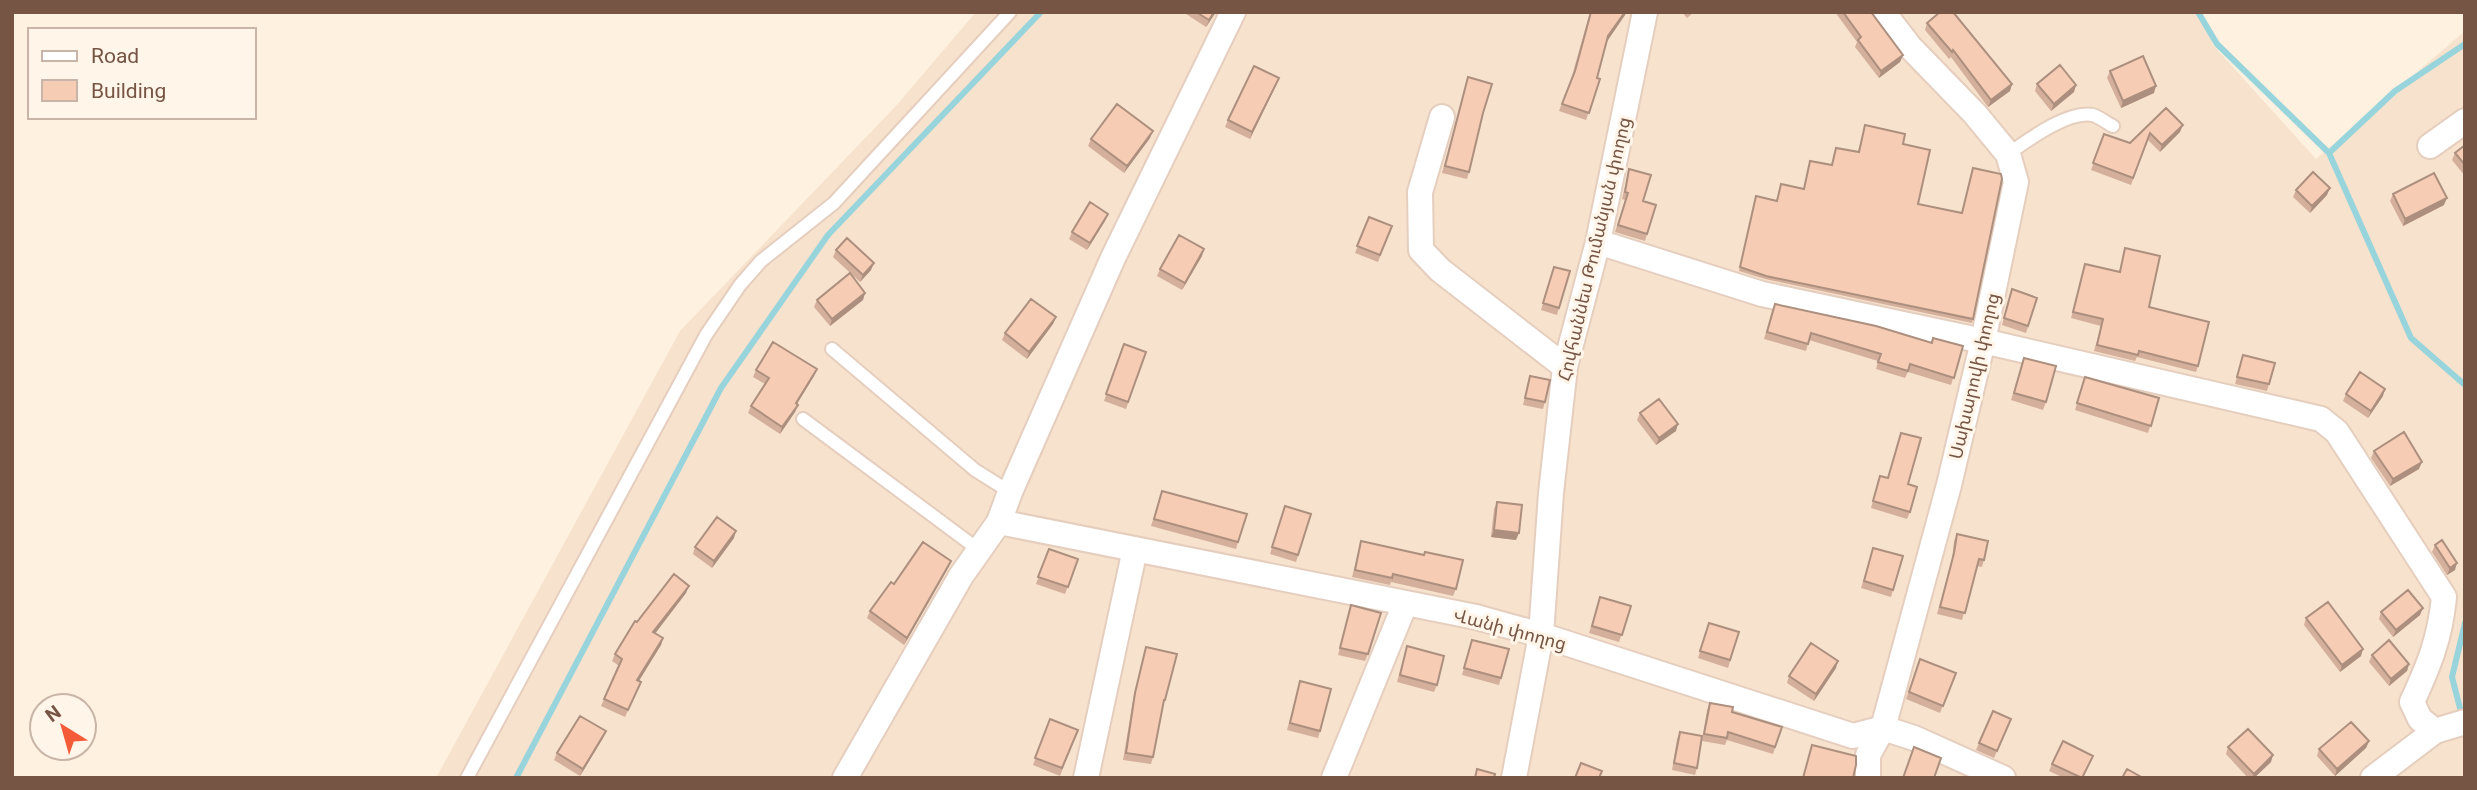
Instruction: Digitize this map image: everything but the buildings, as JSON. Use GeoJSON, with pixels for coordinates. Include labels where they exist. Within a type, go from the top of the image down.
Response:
{"type":"FeatureCollection","features":[{"type":"Feature","properties":{"kind":"street"},"geometry":{"type":"LineString","coordinates":[[845,778],[961,576],[999,522],[1113,258],[1233,12]]}},
{"type":"Feature","properties":{"kind":"street","name":"Հովհաննես Թումանյան փողոց"},"geometry":{"type":"LineString","coordinates":[[1514,778],[1541,635],[1551,493],[1565,367],[1598,242],[1645,12]]}},
{"type":"Feature","properties":{"kind":"street","name":"Սախարովի փողոց"},"geometry":{"type":"LineString","coordinates":[[1868,778],[1868,755],[1883,728],[1949,485],[1983,341],[2016,182],[2008,154],[1975,114],[1910,47],[1883,12]]}},
{"type":"Feature","properties":{"kind":"street"},"geometry":{"type":"LineString","coordinates":[[1442,117],[1420,192],[1421,250],[1440,270],[1565,367]]}},
{"type":"Feature","properties":{"kind":"street"},"geometry":{"type":"LineString","coordinates":[[2430,146],[2465,121]]}},
{"type":"Feature","properties":{"kind":"street"},"geometry":{"type":"LineString","coordinates":[[1598,242],[1762,295],[1983,341],[2321,419],[2337,432],[2444,597],[2442,620],[2434,652],[2412,702],[2420,719],[2435,731]]}},
{"type":"Feature","properties":{"kind":"street","name":"Վանի փողոց"},"geometry":{"type":"LineString","coordinates":[[999,522],[1476,617],[1541,635],[1853,736],[1883,728],[1914,738],[2003,778]]}},
{"type":"Feature","properties":{"kind":"street"},"geometry":{"type":"LineString","coordinates":[[1086,778],[1135,550]]}},
{"type":"Feature","properties":{"kind":"street"},"geometry":{"type":"LineString","coordinates":[[1334,778],[1405,604]]}},
{"type":"Feature","properties":{"kind":"street"},"geometry":{"type":"LineString","coordinates":[[2373,778],[2435,731],[2465,722]]}},
{"type":"Feature","properties":{"kind":"lane"},"geometry":{"type":"LineString","coordinates":[[467,778],[706,335],[740,285],[761,261],[834,203],[1010,12]]}},
{"type":"Feature","properties":{"kind":"lane"},"geometry":{"type":"LineString","coordinates":[[2008,154],[2031,137],[2076,117],[2093,115],[2113,126]]}},
{"type":"Feature","properties":{"kind":"lane"},"geometry":{"type":"LineString","coordinates":[[832,349],[975,470],[1010,492]]}},
{"type":"Feature","properties":{"kind":"lane"},"geometry":{"type":"LineString","coordinates":[[803,419],[979,550]]}},
{"type":"Feature","properties":{"kind":"shaded area"},"geometry":{"type":"Polygon","coordinates":[[[976,12],[2202,12],[2213,45],[2316,159],[2465,31],[2465,778],[436,778],[680,331],[895,107],[976,12]]]}},
{"type":"Feature","properties":{"kind":"waterway"},"geometry":{"type":"LineString","coordinates":[[516,778],[721,388],[828,235],[1041,12]]}},
{"type":"Feature","properties":{"kind":"waterway"},"geometry":{"type":"LineString","coordinates":[[2198,12],[2217,44],[2329,153],[2411,338],[2465,385]]}},
{"type":"Feature","properties":{"kind":"waterway"},"geometry":{"type":"LineString","coordinates":[[2329,153],[2395,91],[2465,44]]}},
{"type":"Feature","properties":{"kind":"waterway"},"geometry":{"type":"LineString","coordinates":[[2462,716],[2452,677],[2465,623]]}}]}
